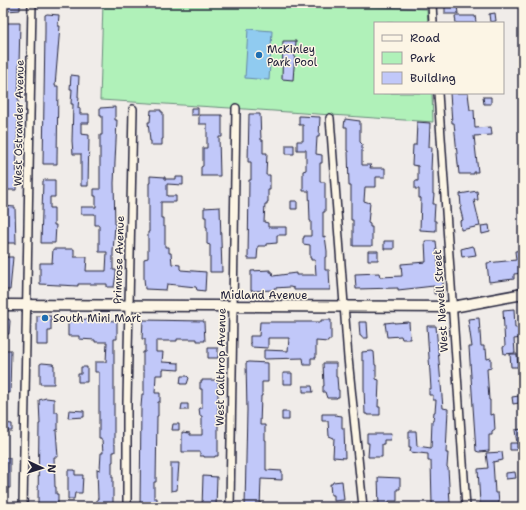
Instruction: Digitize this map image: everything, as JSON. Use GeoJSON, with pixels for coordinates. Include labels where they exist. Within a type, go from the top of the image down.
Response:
{"type":"FeatureCollection","features":[{"type":"Feature","properties":{"kind":"street","name":"West Ostrander Avenue"},"geometry":{"type":"LineString","coordinates":[[23,507],[32,3]]}},
{"type":"Feature","properties":{"kind":"street"},"geometry":{"type":"LineString","coordinates":[[432,3],[433,22]]}},
{"type":"Feature","properties":{"kind":"street","name":"West Newell Street"},"geometry":{"type":"LineString","coordinates":[[438,94],[466,507]]}},
{"type":"Feature","properties":{"kind":"street","name":"West Calthrop Avenue"},"geometry":{"type":"LineString","coordinates":[[230,507],[236,108]]}},
{"type":"Feature","properties":{"kind":"street","name":"Primrose Avenue"},"geometry":{"type":"LineString","coordinates":[[127,507],[127,402],[133,109]]}},
{"type":"Feature","properties":{"kind":"street"},"geometry":{"type":"LineString","coordinates":[[330,118],[349,366],[363,507]]}},
{"type":"Feature","properties":{"kind":"street","name":"Midland Avenue"},"geometry":{"type":"LineString","coordinates":[[3,305],[453,307],[523,294]]}},
{"type":"Feature","properties":{"kind":"green space"},"geometry":{"type":"Polygon","coordinates":[[[103,3],[293,3],[427,9],[428,22],[374,22],[374,94],[432,94],[433,122],[100,100],[103,3]]]}},
{"type":"Feature","properties":{"kind":"water","name":"McKinley Park Pool"},"geometry":{"type":"Polygon","coordinates":[[[248,29],[272,31],[269,80],[245,78],[248,29]]]}},
{"type":"Feature","properties":{"kind":"building"},"geometry":{"type":"Polygon","coordinates":[[[7,3],[20,3],[20,10],[7,11],[7,3]]]}},
{"type":"Feature","properties":{"kind":"building"},"geometry":{"type":"Polygon","coordinates":[[[457,5],[458,14],[445,14],[445,6],[457,5]]]}},
{"type":"Feature","properties":{"kind":"building"},"geometry":{"type":"Polygon","coordinates":[[[495,13],[496,21],[490,22],[489,14],[495,13]]]}},
{"type":"Feature","properties":{"kind":"building"},"geometry":{"type":"Polygon","coordinates":[[[45,15],[59,15],[58,26],[60,26],[55,86],[58,86],[57,164],[43,164],[45,15]]]}},
{"type":"Feature","properties":{"kind":"building"},"geometry":{"type":"Polygon","coordinates":[[[455,16],[475,16],[476,22],[456,22],[455,16]]]}},
{"type":"Feature","properties":{"kind":"building"},"geometry":{"type":"Polygon","coordinates":[[[4,23],[20,23],[16,190],[3,190],[3,68],[5,68],[5,54],[3,53],[4,23]]]}},
{"type":"Feature","properties":{"kind":"building"},"geometry":{"type":"Polygon","coordinates":[[[283,41],[296,41],[293,80],[282,79],[283,41]]]}},
{"type":"Feature","properties":{"kind":"building"},"geometry":{"type":"Polygon","coordinates":[[[71,75],[79,76],[78,108],[80,108],[80,114],[89,114],[89,123],[81,123],[81,134],[89,135],[88,186],[81,186],[81,154],[73,154],[73,104],[71,104],[72,89],[70,89],[71,75]]]}},
{"type":"Feature","properties":{"kind":"building"},"geometry":{"type":"Polygon","coordinates":[[[450,94],[468,94],[470,110],[474,110],[475,128],[491,127],[492,135],[474,136],[478,172],[474,172],[474,174],[459,174],[454,123],[452,123],[450,94]]]}},
{"type":"Feature","properties":{"kind":"building"},"geometry":{"type":"Polygon","coordinates":[[[483,97],[491,97],[491,104],[484,104],[483,97]]]}},
{"type":"Feature","properties":{"kind":"building"},"geometry":{"type":"Polygon","coordinates":[[[115,107],[115,120],[117,120],[114,183],[115,225],[113,270],[116,270],[116,274],[114,287],[107,287],[107,284],[78,284],[78,286],[40,284],[40,263],[52,263],[53,249],[74,249],[74,257],[87,257],[86,271],[106,271],[107,252],[99,252],[99,225],[95,225],[95,214],[81,214],[81,207],[96,207],[96,196],[94,196],[94,189],[100,189],[100,135],[102,135],[102,116],[100,116],[100,108],[115,107]]]}},
{"type":"Feature","properties":{"kind":"building"},"geometry":{"type":"Polygon","coordinates":[[[191,108],[198,108],[198,115],[191,115],[191,108]]]}},
{"type":"Feature","properties":{"kind":"building"},"geometry":{"type":"Polygon","coordinates":[[[151,110],[161,110],[161,112],[163,112],[162,145],[151,145],[148,122],[150,122],[151,110]]]}},
{"type":"Feature","properties":{"kind":"building"},"geometry":{"type":"Polygon","coordinates":[[[249,114],[260,114],[263,153],[267,153],[266,175],[270,175],[270,190],[268,190],[268,202],[265,204],[264,222],[268,223],[268,227],[286,227],[286,235],[277,235],[277,243],[266,244],[266,246],[258,246],[257,259],[248,259],[249,180],[251,180],[251,162],[248,162],[249,114]]]}},
{"type":"Feature","properties":{"kind":"building"},"geometry":{"type":"Polygon","coordinates":[[[199,115],[222,115],[222,137],[219,137],[220,176],[201,176],[201,167],[203,166],[203,148],[207,148],[207,124],[199,124],[199,115]]]}},
{"type":"Feature","properties":{"kind":"building"},"geometry":{"type":"Polygon","coordinates":[[[299,116],[320,117],[316,154],[322,155],[322,163],[320,163],[320,182],[325,182],[323,237],[325,236],[327,251],[327,257],[325,257],[325,270],[329,270],[330,290],[294,290],[294,288],[290,287],[274,288],[274,290],[251,291],[251,271],[270,270],[273,276],[296,273],[296,275],[316,275],[315,260],[311,260],[310,258],[310,245],[303,244],[304,236],[311,236],[311,221],[309,191],[303,191],[303,171],[306,170],[306,150],[297,150],[297,141],[303,141],[303,125],[299,125],[299,116]]]}},
{"type":"Feature","properties":{"kind":"building"},"geometry":{"type":"Polygon","coordinates":[[[345,119],[360,121],[362,165],[371,165],[370,168],[385,168],[385,177],[376,177],[376,187],[365,187],[364,201],[370,203],[368,223],[370,224],[370,227],[372,227],[372,246],[353,246],[351,186],[349,186],[347,127],[344,127],[345,119]]]}},
{"type":"Feature","properties":{"kind":"building"},"geometry":{"type":"Polygon","coordinates":[[[417,122],[430,123],[429,147],[432,147],[431,170],[433,170],[433,204],[435,204],[434,221],[436,221],[436,231],[420,230],[421,198],[419,198],[419,189],[415,189],[415,181],[418,181],[418,166],[412,165],[413,145],[416,145],[417,122]]]}},
{"type":"Feature","properties":{"kind":"building"},"geometry":{"type":"Polygon","coordinates":[[[286,145],[294,145],[294,154],[286,154],[286,145]]]}},
{"type":"Feature","properties":{"kind":"building"},"geometry":{"type":"Polygon","coordinates":[[[150,176],[165,177],[165,179],[176,179],[176,177],[183,177],[183,185],[167,184],[167,196],[176,196],[176,202],[161,202],[161,218],[163,218],[163,226],[165,226],[165,247],[169,247],[172,264],[180,265],[181,270],[206,272],[205,291],[197,290],[196,287],[167,284],[166,290],[145,289],[144,259],[148,258],[150,176]]]}},
{"type":"Feature","properties":{"kind":"building"},"geometry":{"type":"Polygon","coordinates":[[[55,180],[55,197],[50,197],[50,208],[54,208],[54,225],[56,225],[55,243],[41,243],[43,181],[55,180]]]}},
{"type":"Feature","properties":{"kind":"building"},"geometry":{"type":"Polygon","coordinates":[[[477,191],[478,200],[474,200],[480,226],[461,230],[460,221],[463,220],[460,208],[460,194],[477,191]]]}},
{"type":"Feature","properties":{"kind":"building"},"geometry":{"type":"Polygon","coordinates":[[[291,201],[297,201],[297,209],[291,209],[291,201]]]}},
{"type":"Feature","properties":{"kind":"building"},"geometry":{"type":"Polygon","coordinates":[[[3,206],[15,207],[16,243],[3,243],[3,206]]]}},
{"type":"Feature","properties":{"kind":"building"},"geometry":{"type":"Polygon","coordinates":[[[220,207],[222,272],[210,272],[210,245],[207,244],[207,227],[206,217],[204,217],[204,208],[220,207]]]}},
{"type":"Feature","properties":{"kind":"building"},"geometry":{"type":"Polygon","coordinates":[[[489,225],[490,232],[482,234],[481,226],[489,225]]]}},
{"type":"Feature","properties":{"kind":"building"},"geometry":{"type":"Polygon","coordinates":[[[384,241],[394,241],[394,249],[384,249],[384,241]]]}},
{"type":"Feature","properties":{"kind":"building"},"geometry":{"type":"Polygon","coordinates":[[[425,241],[436,241],[439,274],[443,276],[443,293],[434,294],[434,286],[398,290],[398,288],[356,289],[355,274],[379,273],[380,277],[402,276],[401,264],[426,262],[425,241]]]}},
{"type":"Feature","properties":{"kind":"building"},"geometry":{"type":"Polygon","coordinates":[[[472,246],[474,247],[476,255],[462,257],[461,249],[472,246]]]}},
{"type":"Feature","properties":{"kind":"building"},"geometry":{"type":"Polygon","coordinates":[[[523,250],[523,273],[514,274],[514,279],[489,282],[487,263],[516,260],[515,251],[523,250]]]}},
{"type":"Feature","properties":{"kind":"building"},"geometry":{"type":"Polygon","coordinates":[[[368,251],[378,251],[378,260],[368,260],[368,251]]]}},
{"type":"Feature","properties":{"kind":"building"},"geometry":{"type":"Polygon","coordinates":[[[3,257],[13,257],[10,290],[3,290],[3,257]]]}},
{"type":"Feature","properties":{"kind":"building"},"geometry":{"type":"Polygon","coordinates":[[[514,309],[515,328],[523,327],[523,338],[514,339],[515,353],[504,354],[503,310],[514,309]]]}},
{"type":"Feature","properties":{"kind":"building"},"geometry":{"type":"Polygon","coordinates":[[[37,316],[51,316],[51,331],[48,331],[48,345],[37,345],[37,316]]]}},
{"type":"Feature","properties":{"kind":"building"},"geometry":{"type":"Polygon","coordinates":[[[479,318],[481,346],[484,346],[484,350],[486,349],[487,359],[491,358],[491,368],[487,369],[490,415],[494,414],[495,430],[492,432],[492,435],[489,435],[489,451],[479,452],[476,451],[469,347],[472,347],[468,319],[479,318]]]}},
{"type":"Feature","properties":{"kind":"building"},"geometry":{"type":"Polygon","coordinates":[[[3,319],[9,319],[10,321],[9,334],[3,334],[3,319]]]}},
{"type":"Feature","properties":{"kind":"building"},"geometry":{"type":"Polygon","coordinates":[[[79,319],[117,321],[117,339],[114,339],[115,452],[113,452],[112,462],[113,507],[97,507],[97,469],[100,470],[101,453],[103,453],[102,440],[99,438],[99,372],[95,372],[95,362],[106,362],[107,342],[95,342],[95,340],[79,339],[79,336],[68,336],[68,322],[79,319]]]}},
{"type":"Feature","properties":{"kind":"building"},"geometry":{"type":"Polygon","coordinates":[[[143,320],[204,321],[205,341],[197,341],[197,339],[177,339],[177,341],[156,341],[156,352],[163,352],[162,362],[179,363],[179,370],[163,369],[163,375],[156,375],[155,393],[160,393],[157,416],[156,482],[154,482],[154,498],[157,498],[157,504],[152,504],[152,507],[140,507],[141,407],[142,394],[144,394],[143,352],[145,352],[145,339],[142,339],[143,320]]]}},
{"type":"Feature","properties":{"kind":"building"},"geometry":{"type":"Polygon","coordinates":[[[321,320],[331,320],[331,340],[328,340],[328,342],[316,341],[316,358],[311,358],[311,365],[304,365],[303,358],[264,359],[264,350],[288,351],[289,338],[268,338],[268,348],[251,347],[250,336],[259,336],[260,322],[321,322],[321,320]]]}},
{"type":"Feature","properties":{"kind":"building"},"geometry":{"type":"Polygon","coordinates":[[[359,322],[367,322],[368,338],[362,338],[362,336],[360,336],[359,322]]]}},
{"type":"Feature","properties":{"kind":"building"},"geometry":{"type":"Polygon","coordinates":[[[409,322],[410,339],[402,339],[401,336],[387,337],[385,323],[409,322]]]}},
{"type":"Feature","properties":{"kind":"building"},"geometry":{"type":"Polygon","coordinates":[[[427,326],[436,326],[443,408],[448,409],[446,453],[448,453],[447,467],[450,503],[447,504],[432,504],[431,461],[428,461],[428,454],[410,452],[411,447],[409,447],[409,431],[416,431],[417,446],[431,448],[432,421],[435,412],[436,400],[433,400],[433,395],[429,395],[429,389],[431,389],[427,326]]]}},
{"type":"Feature","properties":{"kind":"building"},"geometry":{"type":"Polygon","coordinates":[[[208,348],[218,348],[218,358],[208,358],[208,348]]]}},
{"type":"Feature","properties":{"kind":"building"},"geometry":{"type":"Polygon","coordinates":[[[3,350],[11,350],[10,393],[3,393],[3,350]]]}},
{"type":"Feature","properties":{"kind":"building"},"geometry":{"type":"Polygon","coordinates":[[[362,352],[374,352],[376,365],[376,379],[379,380],[378,407],[380,407],[380,415],[365,414],[364,361],[362,361],[362,352]]]}},
{"type":"Feature","properties":{"kind":"building"},"geometry":{"type":"Polygon","coordinates":[[[510,354],[517,354],[518,367],[511,367],[510,354]]]}},
{"type":"Feature","properties":{"kind":"building"},"geometry":{"type":"Polygon","coordinates":[[[246,363],[268,363],[268,382],[262,382],[260,425],[265,425],[266,470],[282,471],[282,480],[261,479],[260,507],[245,507],[247,410],[246,363]]]}},
{"type":"Feature","properties":{"kind":"building"},"geometry":{"type":"Polygon","coordinates":[[[323,363],[336,363],[336,377],[339,390],[339,397],[337,398],[327,398],[325,392],[323,392],[323,363]]]}},
{"type":"Feature","properties":{"kind":"building"},"geometry":{"type":"Polygon","coordinates":[[[40,364],[54,365],[54,384],[40,384],[40,364]]]}},
{"type":"Feature","properties":{"kind":"building"},"geometry":{"type":"Polygon","coordinates":[[[81,367],[87,367],[87,382],[78,382],[78,374],[81,374],[81,367]]]}},
{"type":"Feature","properties":{"kind":"building"},"geometry":{"type":"Polygon","coordinates":[[[283,373],[292,373],[292,384],[283,384],[283,373]]]}},
{"type":"Feature","properties":{"kind":"building"},"geometry":{"type":"Polygon","coordinates":[[[181,376],[187,376],[189,378],[187,384],[180,384],[181,376]]]}},
{"type":"Feature","properties":{"kind":"building"},"geometry":{"type":"Polygon","coordinates":[[[202,380],[218,380],[218,456],[215,457],[200,456],[200,452],[182,452],[182,432],[190,433],[190,435],[202,435],[202,416],[200,416],[199,408],[202,408],[202,389],[200,389],[200,382],[202,382],[202,380]]]}},
{"type":"Feature","properties":{"kind":"building"},"geometry":{"type":"Polygon","coordinates":[[[303,386],[312,386],[313,392],[303,392],[303,386]]]}},
{"type":"Feature","properties":{"kind":"building"},"geometry":{"type":"Polygon","coordinates":[[[519,396],[519,403],[513,404],[512,397],[519,396]]]}},
{"type":"Feature","properties":{"kind":"building"},"geometry":{"type":"Polygon","coordinates":[[[46,398],[54,399],[54,412],[58,412],[58,430],[56,430],[58,457],[54,457],[55,487],[56,494],[58,494],[58,505],[38,504],[40,424],[39,400],[46,398]]]}},
{"type":"Feature","properties":{"kind":"building"},"geometry":{"type":"Polygon","coordinates":[[[182,404],[188,404],[188,410],[181,410],[182,404]]]}},
{"type":"Feature","properties":{"kind":"building"},"geometry":{"type":"Polygon","coordinates":[[[69,410],[84,411],[84,417],[68,418],[69,410]]]}},
{"type":"Feature","properties":{"kind":"building"},"geometry":{"type":"Polygon","coordinates":[[[282,412],[289,412],[289,420],[282,420],[282,412]]]}},
{"type":"Feature","properties":{"kind":"building"},"geometry":{"type":"Polygon","coordinates":[[[322,414],[336,414],[335,415],[342,416],[345,458],[333,457],[334,438],[329,436],[328,421],[322,421],[322,414]]]}},
{"type":"Feature","properties":{"kind":"building"},"geometry":{"type":"Polygon","coordinates":[[[3,423],[12,424],[12,431],[3,431],[3,423]]]}},
{"type":"Feature","properties":{"kind":"building"},"geometry":{"type":"Polygon","coordinates":[[[173,424],[179,424],[179,430],[172,430],[173,424]]]}},
{"type":"Feature","properties":{"kind":"building"},"geometry":{"type":"Polygon","coordinates":[[[522,429],[523,442],[517,443],[515,430],[522,429]]]}},
{"type":"Feature","properties":{"kind":"building"},"geometry":{"type":"Polygon","coordinates":[[[367,434],[391,434],[390,440],[384,440],[384,444],[382,444],[382,457],[368,457],[369,443],[367,443],[367,434]]]}},
{"type":"Feature","properties":{"kind":"building"},"geometry":{"type":"Polygon","coordinates":[[[510,443],[517,443],[517,450],[510,450],[510,443]]]}},
{"type":"Feature","properties":{"kind":"building"},"geometry":{"type":"Polygon","coordinates":[[[502,452],[503,460],[493,462],[495,493],[498,493],[499,503],[480,503],[478,469],[488,468],[486,453],[502,452]]]}},
{"type":"Feature","properties":{"kind":"building"},"geometry":{"type":"Polygon","coordinates":[[[3,458],[10,458],[10,488],[3,488],[3,458]]]}},
{"type":"Feature","properties":{"kind":"building"},"geometry":{"type":"Polygon","coordinates":[[[171,463],[179,463],[177,490],[171,491],[171,463]]]}},
{"type":"Feature","properties":{"kind":"building"},"geometry":{"type":"Polygon","coordinates":[[[68,470],[75,470],[75,475],[83,475],[82,493],[75,493],[74,499],[68,499],[68,470]]]}},
{"type":"Feature","properties":{"kind":"building"},"geometry":{"type":"Polygon","coordinates":[[[515,472],[516,478],[506,479],[506,473],[515,472]]]}},
{"type":"Feature","properties":{"kind":"building"},"geometry":{"type":"Polygon","coordinates":[[[203,476],[217,477],[216,507],[202,507],[203,476]]]}},
{"type":"Feature","properties":{"kind":"building"},"geometry":{"type":"Polygon","coordinates":[[[378,477],[400,478],[400,489],[397,489],[397,501],[389,501],[389,507],[379,507],[378,477]]]}},
{"type":"Feature","properties":{"kind":"building"},"geometry":{"type":"Polygon","coordinates":[[[342,481],[344,500],[334,501],[334,495],[331,495],[330,484],[333,482],[342,481]]]}},
{"type":"Feature","properties":{"kind":"place","name":"McKinley Park Pool"},"geometry":{"type":"Point","coordinates":[259,55]}},
{"type":"Feature","properties":{"kind":"place","name":"South Mini Mart"},"geometry":{"type":"Point","coordinates":[45,318]}}]}
